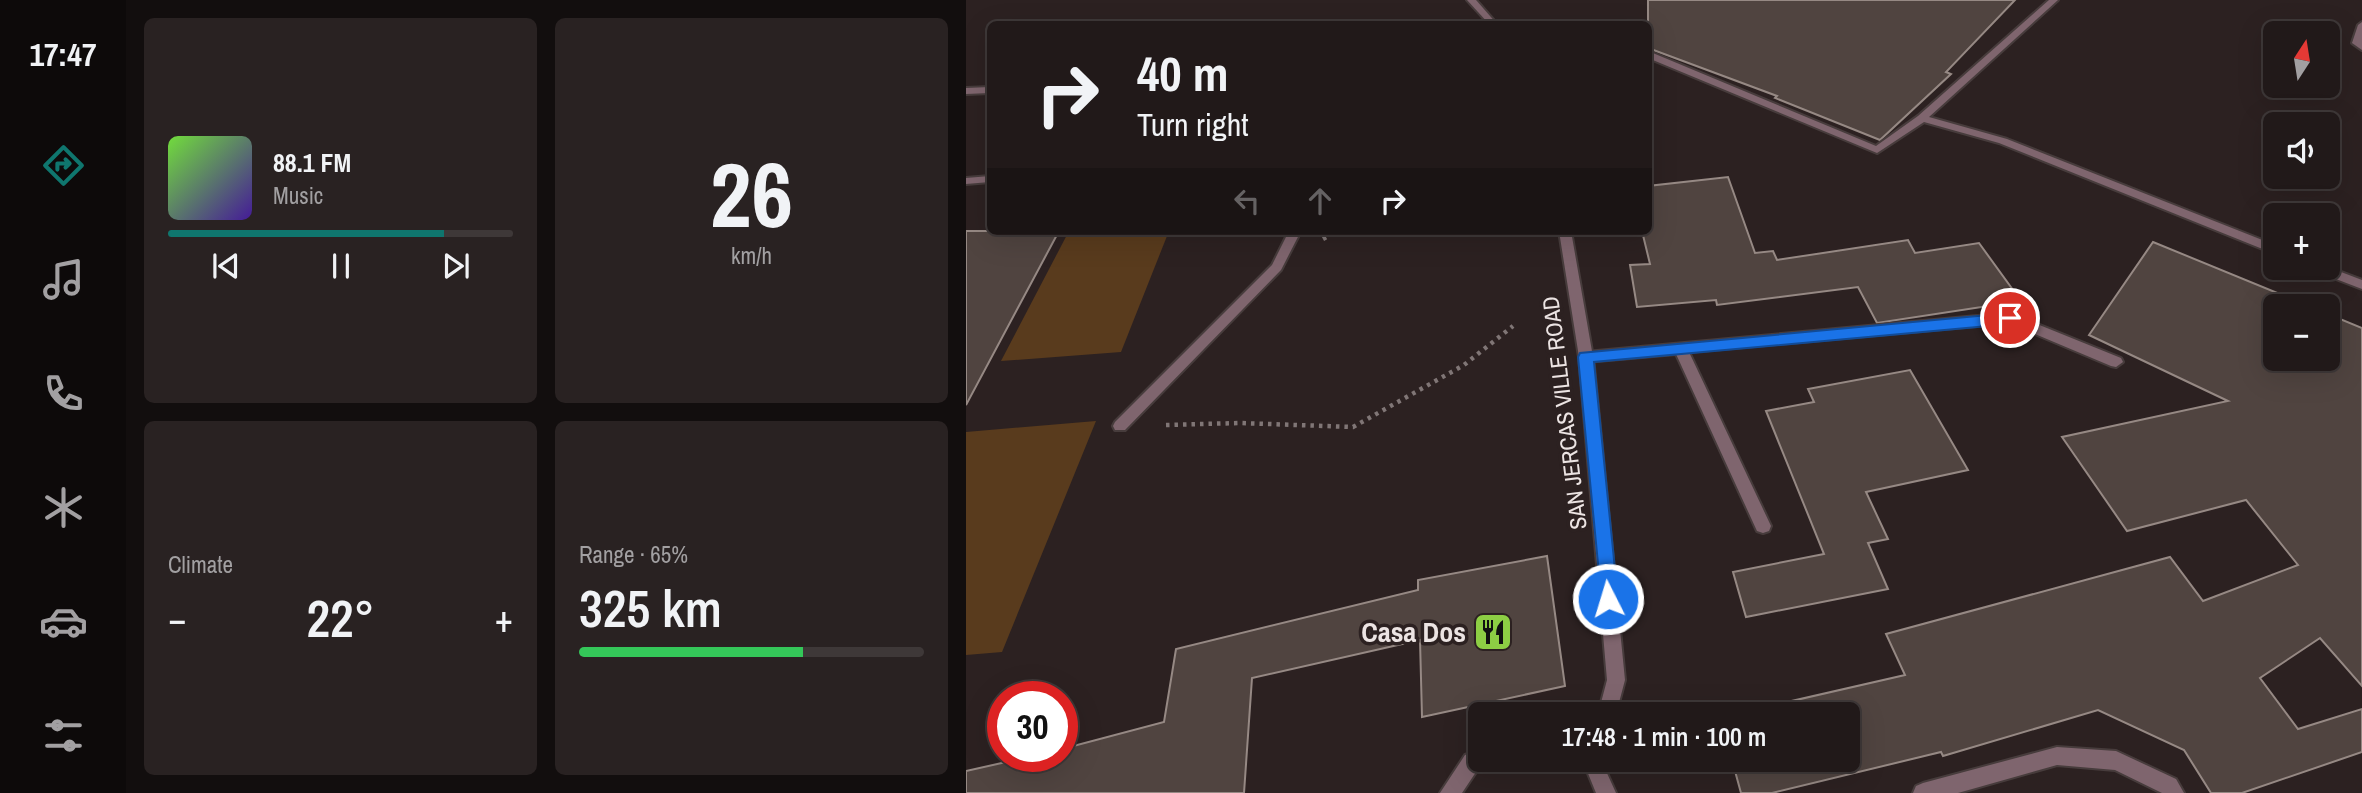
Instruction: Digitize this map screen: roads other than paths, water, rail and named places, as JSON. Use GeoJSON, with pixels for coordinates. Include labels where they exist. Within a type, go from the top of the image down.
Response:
{"type":"FeatureCollection","features":[{"type":"Feature","properties":{"kind":"street"},"geometry":{"type":"LineString","coordinates":[[1471,0],[1490,21]]}},
{"type":"Feature","properties":{"kind":"street"},"geometry":{"type":"LineString","coordinates":[[1652,56],[1877,150],[1922,118],[2054,0]]}},
{"type":"Feature","properties":{"kind":"street"},"geometry":{"type":"LineString","coordinates":[[2362,25],[2357,43],[2362,47]]}},
{"type":"Feature","properties":{"kind":"street"},"geometry":{"type":"LineString","coordinates":[[966,91],[987,90]]}},
{"type":"Feature","properties":{"kind":"street"},"geometry":{"type":"LineString","coordinates":[[1922,118],[2003,141],[2263,245]]}},
{"type":"Feature","properties":{"kind":"street"},"geometry":{"type":"LineString","coordinates":[[966,181],[987,179]]}},
{"type":"Feature","properties":{"kind":"street"},"geometry":{"type":"LineString","coordinates":[[1120,426],[1278,267],[1293,235]]}},
{"type":"Feature","properties":{"kind":"street","name":"SAN JERCAS VILLE ROAD"},"geometry":{"type":"LineString","coordinates":[[1566,235],[1586,357],[1616,680],[1610,702]]}},
{"type":"Feature","properties":{"kind":"street"},"geometry":{"type":"LineString","coordinates":[[2340,276],[2362,285]]}},
{"type":"Feature","properties":{"kind":"street"},"geometry":{"type":"LineString","coordinates":[[1586,357],[2010,318],[2116,362]]}},
{"type":"Feature","properties":{"kind":"street"},"geometry":{"type":"LineString","coordinates":[[1680,348],[1763,526]]}},
{"type":"Feature","properties":{"kind":"street"},"geometry":{"type":"LineString","coordinates":[[1923,793],[2057,756],[2116,761],[2169,786],[2174,793]]}},
{"type":"Feature","properties":{"kind":"street"},"geometry":{"type":"LineString","coordinates":[[1450,793],[1468,768]]}},
{"type":"Feature","properties":{"kind":"street"},"geometry":{"type":"LineString","coordinates":[[1596,772],[1606,793]]}},
{"type":"Feature","properties":{"kind":"place","name":"Casa Dos"},"geometry":{"type":"Point","coordinates":[1493,632]}}]}
